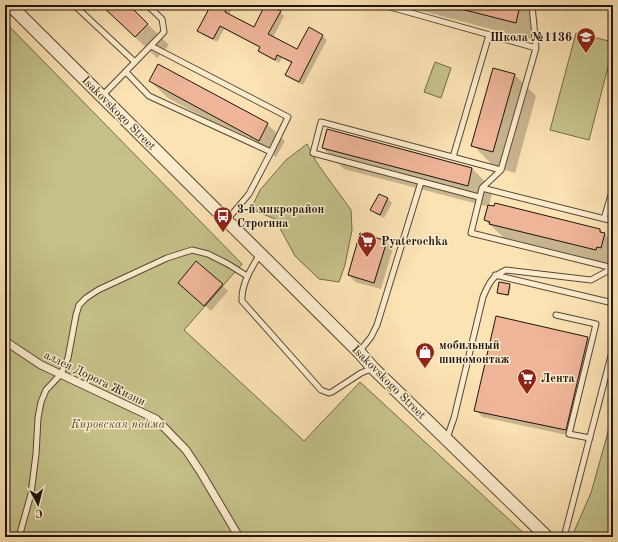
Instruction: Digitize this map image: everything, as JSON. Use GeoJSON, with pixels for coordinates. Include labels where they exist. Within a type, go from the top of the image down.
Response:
{"type":"FeatureCollection","features":[{"type":"Feature","properties":{"kind":"street","name":"Isakovskogo Street"},"geometry":{"type":"LineString","coordinates":[[10,5],[227,220],[359,352],[373,368],[547,537]]}},
{"type":"Feature","properties":{"kind":"street","name":"аллея Дорога Жизни"},"geometry":{"type":"LineString","coordinates":[[5,341],[41,365],[156,419],[186,450],[239,537]]}},
{"type":"Feature","properties":{"kind":"lane"},"geometry":{"type":"LineString","coordinates":[[74,5],[135,62]]}},
{"type":"Feature","properties":{"kind":"lane"},"geometry":{"type":"LineString","coordinates":[[102,97],[164,32],[162,19],[148,5]]}},
{"type":"Feature","properties":{"kind":"lane"},"geometry":{"type":"LineString","coordinates":[[383,5],[536,48]]}},
{"type":"Feature","properties":{"kind":"lane"},"geometry":{"type":"LineString","coordinates":[[532,5],[536,48],[501,170],[482,188],[471,233],[613,268]]}},
{"type":"Feature","properties":{"kind":"lane"},"geometry":{"type":"LineString","coordinates":[[453,158],[489,35]]}},
{"type":"Feature","properties":{"kind":"lane"},"geometry":{"type":"LineString","coordinates":[[151,46],[288,117],[249,194],[227,220]]}},
{"type":"Feature","properties":{"kind":"lane"},"geometry":{"type":"LineString","coordinates":[[126,72],[149,96],[271,152]]}},
{"type":"Feature","properties":{"kind":"lane"},"geometry":{"type":"LineString","coordinates":[[479,197],[313,153],[321,122],[501,170]]}},
{"type":"Feature","properties":{"kind":"lane"},"geometry":{"type":"LineString","coordinates":[[359,352],[371,337],[377,325],[421,182]]}},
{"type":"Feature","properties":{"kind":"lane"},"geometry":{"type":"LineString","coordinates":[[482,188],[613,221]]}},
{"type":"Feature","properties":{"kind":"lane"},"geometry":{"type":"LineString","coordinates":[[604,219],[613,188]]}},
{"type":"Feature","properties":{"kind":"lane"},"geometry":{"type":"LineString","coordinates":[[19,537],[31,494],[36,454],[38,418],[41,402],[46,390],[61,374],[68,358],[79,306],[86,298],[98,290],[167,258],[192,250],[208,254],[247,276]]}},
{"type":"Feature","properties":{"kind":"lane"},"geometry":{"type":"LineString","coordinates":[[260,254],[247,276],[242,300],[321,390],[332,392],[361,373],[373,368]]}},
{"type":"Feature","properties":{"kind":"lane"},"geometry":{"type":"LineString","coordinates":[[447,439],[454,418],[483,297],[487,287],[495,275],[506,270],[591,280],[613,268]]}},
{"type":"Feature","properties":{"kind":"lane"},"geometry":{"type":"LineString","coordinates":[[495,275],[613,303]]}},
{"type":"Feature","properties":{"kind":"lane"},"geometry":{"type":"LineString","coordinates":[[556,315],[596,324],[569,434],[590,438]]}},
{"type":"Feature","properties":{"kind":"lane"},"geometry":{"type":"LineString","coordinates":[[564,537],[613,348]]}},
{"type":"Feature","properties":{"kind":"green space","name":"Кировская пойма"},"geometry":{"type":"Polygon","coordinates":[[[5,22],[242,264],[184,330],[304,441],[360,382],[528,537],[5,537],[5,22]]]}},
{"type":"Feature","properties":{"kind":"green space"},"geometry":{"type":"Polygon","coordinates":[[[576,33],[613,42],[613,48],[589,140],[550,130],[576,33]]]}},
{"type":"Feature","properties":{"kind":"green space"},"geometry":{"type":"Polygon","coordinates":[[[435,62],[451,68],[441,98],[424,92],[435,62]]]}},
{"type":"Feature","properties":{"kind":"green space"},"geometry":{"type":"Polygon","coordinates":[[[307,144],[317,163],[351,210],[352,230],[345,265],[339,282],[319,279],[295,256],[275,219],[251,209],[260,190],[286,160],[307,144]]]}},
{"type":"Feature","properties":{"kind":"green space"},"geometry":{"type":"Polygon","coordinates":[[[613,414],[613,537],[573,537],[572,536],[591,493],[613,414]]]}},
{"type":"Feature","properties":{"kind":"building"},"geometry":{"type":"Polygon","coordinates":[[[101,5],[129,5],[148,24],[135,37],[101,5]]]}},
{"type":"Feature","properties":{"kind":"building"},"geometry":{"type":"Polygon","coordinates":[[[211,5],[228,5],[225,12],[254,27],[265,5],[269,5],[281,11],[268,34],[297,49],[309,27],[323,35],[299,82],[285,75],[292,62],[277,55],[275,60],[258,51],[260,47],[220,26],[213,39],[197,31],[211,5]]]}},
{"type":"Feature","properties":{"kind":"building"},"geometry":{"type":"Polygon","coordinates":[[[458,5],[520,5],[516,23],[457,8],[458,5]]]}},
{"type":"Feature","properties":{"kind":"building"},"geometry":{"type":"Polygon","coordinates":[[[158,64],[268,123],[259,141],[149,81],[158,64]]]}},
{"type":"Feature","properties":{"kind":"building"},"geometry":{"type":"Polygon","coordinates":[[[493,68],[515,74],[493,152],[471,146],[493,68]]]}},
{"type":"Feature","properties":{"kind":"building"},"geometry":{"type":"Polygon","coordinates":[[[327,129],[472,168],[468,186],[322,148],[327,129]]]}},
{"type":"Feature","properties":{"kind":"building"},"geometry":{"type":"Polygon","coordinates":[[[379,194],[388,198],[380,215],[370,210],[379,194]]]}},
{"type":"Feature","properties":{"kind":"building"},"geometry":{"type":"Polygon","coordinates":[[[495,203],[600,229],[600,232],[605,233],[601,248],[597,247],[596,250],[489,224],[490,222],[484,220],[488,205],[494,206],[495,203]]]}},
{"type":"Feature","properties":{"kind":"building"},"geometry":{"type":"Polygon","coordinates":[[[360,233],[387,241],[374,283],[348,275],[360,233]]]}},
{"type":"Feature","properties":{"kind":"building"},"geometry":{"type":"Polygon","coordinates":[[[196,261],[223,284],[204,306],[178,283],[196,261]]]}},
{"type":"Feature","properties":{"kind":"building"},"geometry":{"type":"Polygon","coordinates":[[[499,282],[510,284],[508,295],[497,293],[499,282]]]}},
{"type":"Feature","properties":{"kind":"building"},"geometry":{"type":"Polygon","coordinates":[[[496,316],[588,337],[566,430],[474,411],[496,316]]]}},
{"type":"Feature","properties":{"kind":"place","name":"Школа №1136"},"geometry":{"type":"Point","coordinates":[586,54]}},
{"type":"Feature","properties":{"kind":"place","name":"3-й микрорайон Строгина"},"geometry":{"type":"Point","coordinates":[223,233]}},
{"type":"Feature","properties":{"kind":"place","name":"Pyaterochka"},"geometry":{"type":"Point","coordinates":[367,258]}},
{"type":"Feature","properties":{"kind":"place","name":"мобильный шиномонтаж"},"geometry":{"type":"Point","coordinates":[425,369]}},
{"type":"Feature","properties":{"kind":"place","name":"Лента"},"geometry":{"type":"Point","coordinates":[527,395]}}]}
